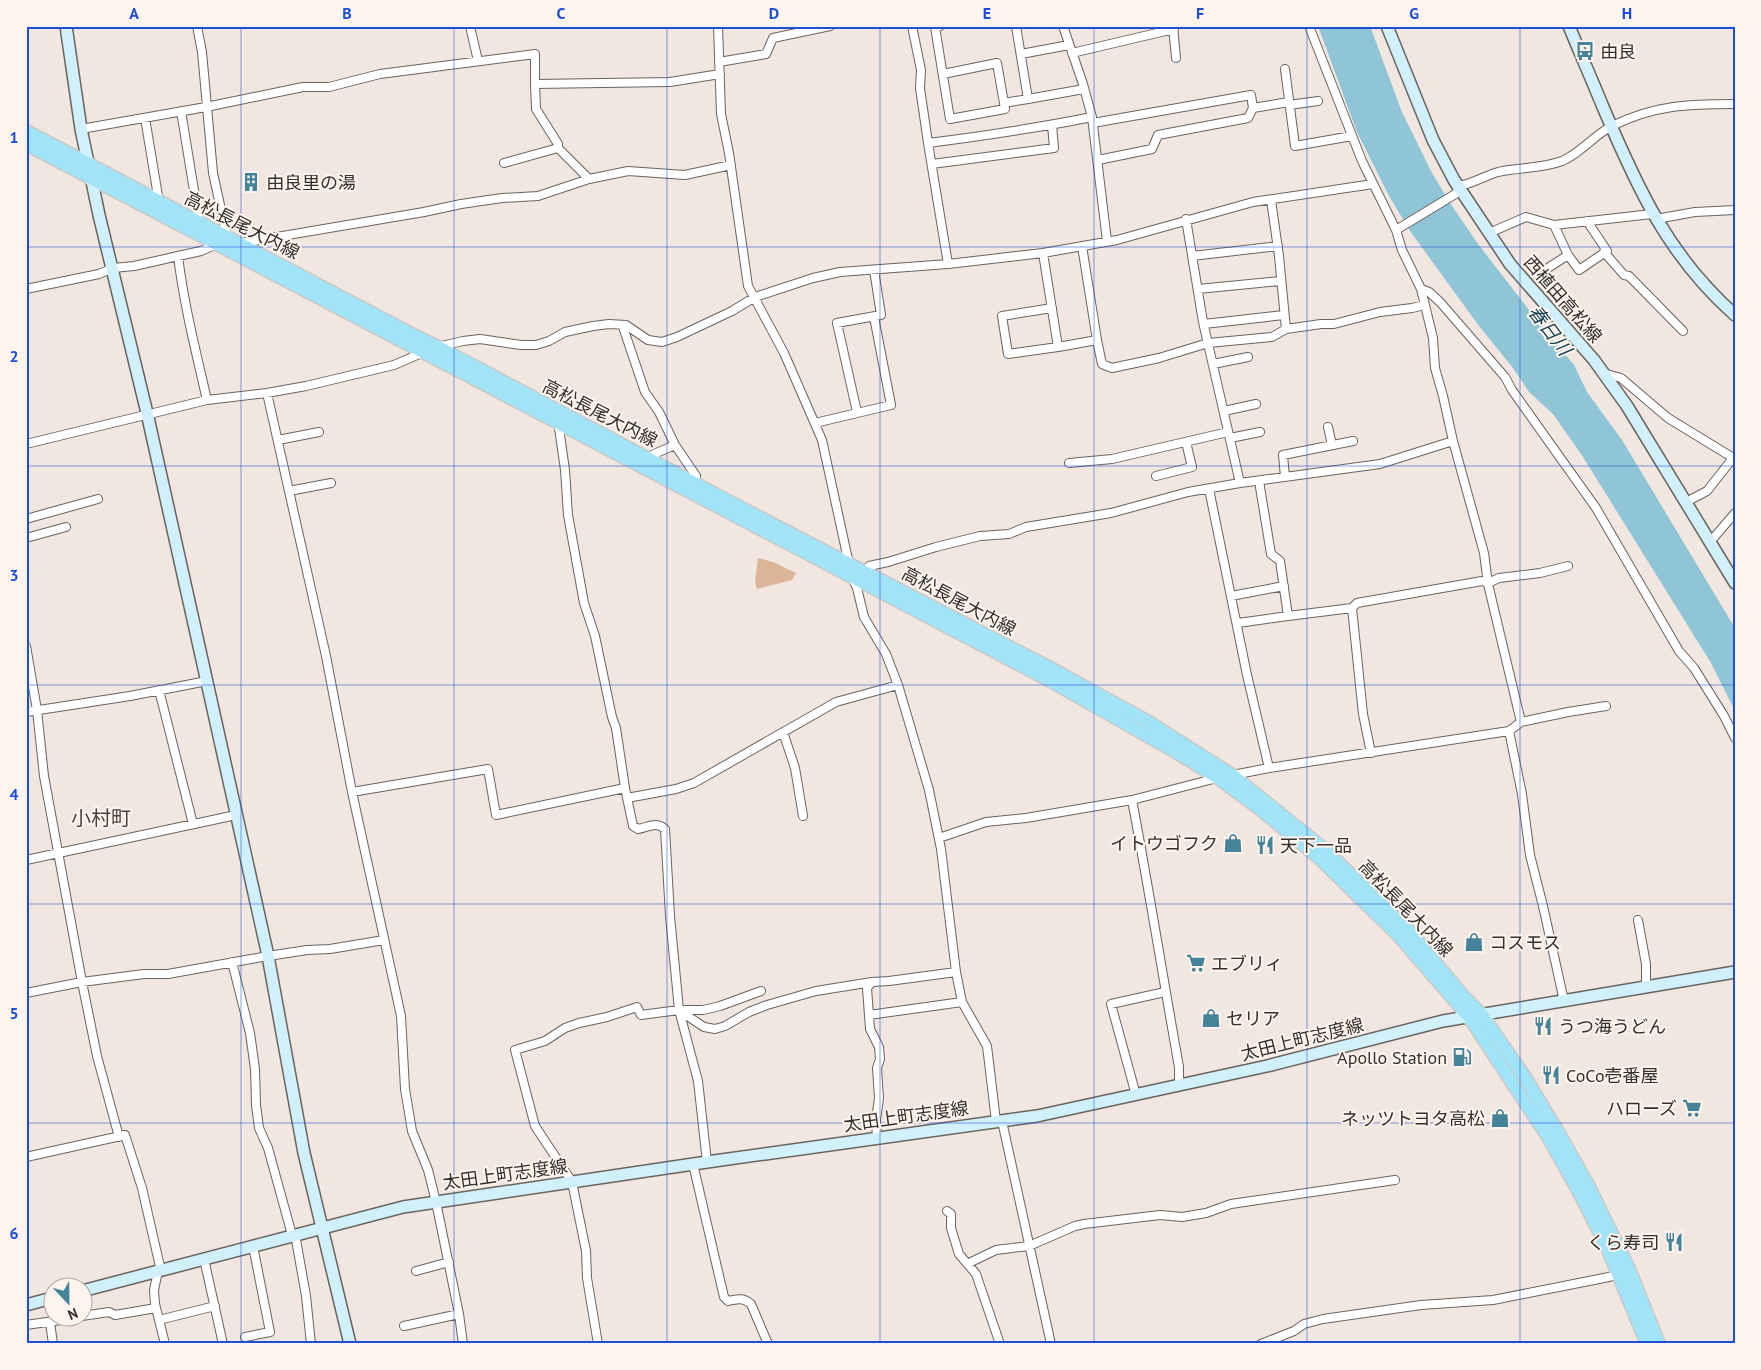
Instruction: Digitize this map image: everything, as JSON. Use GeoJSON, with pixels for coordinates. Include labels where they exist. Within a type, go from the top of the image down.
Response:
{"type":"FeatureCollection","features":[{"type":"Feature","properties":{"kind":"main road"},"geometry":{"type":"LineString","coordinates":[[66,26],[81,129],[147,413],[268,956],[304,1153],[350,1344]]}},
{"type":"Feature","properties":{"kind":"main road","name":"西植田高松線"},"geometry":{"type":"LineString","coordinates":[[1388,26],[1433,140],[1458,186],[1510,264],[1603,373],[1627,406],[1735,583]]}},
{"type":"Feature","properties":{"kind":"main road"},"geometry":{"type":"LineString","coordinates":[[1569,26],[1611,126],[1654,217],[1684,262],[1735,315]]}},
{"type":"Feature","properties":{"kind":"main road","name":"高松長尾大内線"},"geometry":{"type":"LineString","coordinates":[[26,131],[159,202],[424,352],[558,424],[852,577],[1071,686],[1147,721],[1232,776],[1324,849],[1378,900],[1408,930],[1464,997],[1482,1015],[1526,1079],[1588,1185],[1624,1271],[1659,1344]]}},
{"type":"Feature","properties":{"kind":"main road","name":"高松長尾大内線"},"geometry":{"type":"LineString","coordinates":[[26,144],[92,179],[228,242],[438,347],[865,571],[1071,686],[1218,778],[1260,809],[1317,856],[1400,937],[1469,1017],[1548,1137],[1624,1271],[1647,1344]]}},
{"type":"Feature","properties":{"kind":"main road","name":"太田上町志度線"},"geometry":{"type":"LineString","coordinates":[[92,1288],[403,1207],[1037,1116],[1267,1066],[1443,1021],[1735,972]]}},
{"type":"Feature","properties":{"kind":"main road"},"geometry":{"type":"LineString","coordinates":[[26,1305],[42,1301]]}},
{"type":"Feature","properties":{"kind":"street"},"geometry":{"type":"LineString","coordinates":[[197,26],[204,76],[213,173],[228,242]]}},
{"type":"Feature","properties":{"kind":"street"},"geometry":{"type":"LineString","coordinates":[[470,26],[478,61]]}},
{"type":"Feature","properties":{"kind":"street"},"geometry":{"type":"LineString","coordinates":[[718,26],[721,114],[731,165],[748,286],[784,353],[822,440],[852,577],[857,588],[864,617],[886,654],[898,685],[929,790],[939,838],[956,972],[962,1002],[987,1046],[999,1121],[1050,1344]]}},
{"type":"Feature","properties":{"kind":"street"},"geometry":{"type":"LineString","coordinates":[[720,62],[766,54],[773,38],[830,26]]}},
{"type":"Feature","properties":{"kind":"street"},"geometry":{"type":"LineString","coordinates":[[912,26],[920,70],[920,88],[928,143],[948,264]]}},
{"type":"Feature","properties":{"kind":"street"},"geometry":{"type":"LineString","coordinates":[[940,26],[935,27],[942,74],[950,118],[1005,109],[997,63],[942,74]]}},
{"type":"Feature","properties":{"kind":"street"},"geometry":{"type":"LineString","coordinates":[[1016,26],[1028,100]]}},
{"type":"Feature","properties":{"kind":"street"},"geometry":{"type":"LineString","coordinates":[[1063,26],[1093,120],[1107,241]]}},
{"type":"Feature","properties":{"kind":"street"},"geometry":{"type":"LineString","coordinates":[[1309,26],[1373,184],[1399,228],[1402,250],[1421,289],[1433,338],[1435,368],[1484,553],[1488,583],[1520,722]]}},
{"type":"Feature","properties":{"kind":"street"},"geometry":{"type":"LineString","coordinates":[[1072,53],[1173,28],[1176,58]]}},
{"type":"Feature","properties":{"kind":"street"},"geometry":{"type":"LineString","coordinates":[[1021,54],[1069,45]]}},
{"type":"Feature","properties":{"kind":"street"},"geometry":{"type":"LineString","coordinates":[[81,129],[206,107],[303,87],[329,87],[380,74],[535,54],[536,109],[558,144],[558,148],[589,178]]}},
{"type":"Feature","properties":{"kind":"street"},"geometry":{"type":"LineString","coordinates":[[1285,69],[1295,146],[1352,136]]}},
{"type":"Feature","properties":{"kind":"street"},"geometry":{"type":"LineString","coordinates":[[535,84],[670,82],[720,74]]}},
{"type":"Feature","properties":{"kind":"street"},"geometry":{"type":"LineString","coordinates":[[1004,103],[1084,90]]}},
{"type":"Feature","properties":{"kind":"street"},"geometry":{"type":"LineString","coordinates":[[928,143],[1007,133],[1024,128],[1093,120],[1250,95],[1253,108],[1248,118],[1158,135],[1152,149],[1098,160]]}},
{"type":"Feature","properties":{"kind":"street"},"geometry":{"type":"LineString","coordinates":[[1253,108],[1318,101]]}},
{"type":"Feature","properties":{"kind":"street"},"geometry":{"type":"LineString","coordinates":[[1399,228],[1457,193],[1458,186],[1471,184],[1498,172],[1529,168],[1563,160],[1611,126],[1660,108],[1678,105],[1735,104]]}},
{"type":"Feature","properties":{"kind":"street"},"geometry":{"type":"LineString","coordinates":[[181,111],[198,215]]}},
{"type":"Feature","properties":{"kind":"street"},"geometry":{"type":"LineString","coordinates":[[145,118],[159,202]]}},
{"type":"Feature","properties":{"kind":"street"},"geometry":{"type":"LineString","coordinates":[[932,164],[1054,148],[1052,125]]}},
{"type":"Feature","properties":{"kind":"street"},"geometry":{"type":"LineString","coordinates":[[504,163],[558,148]]}},
{"type":"Feature","properties":{"kind":"street"},"geometry":{"type":"LineString","coordinates":[[26,289],[99,274],[113,268],[134,266],[201,251],[228,242],[424,212],[461,204],[502,198],[538,196],[589,178],[628,171],[685,175],[731,165]]}},
{"type":"Feature","properties":{"kind":"street"},"geometry":{"type":"LineString","coordinates":[[26,444],[147,413],[208,400],[306,386],[394,365],[438,347],[463,341],[480,339],[536,345],[564,332],[593,326],[626,325],[648,340],[662,342],[677,337],[732,311],[755,297],[813,278],[840,272],[948,264],[1043,253],[1107,241],[1253,202],[1373,184]]}},
{"type":"Feature","properties":{"kind":"street"},"geometry":{"type":"LineString","coordinates":[[1271,200],[1278,246],[1286,329]]}},
{"type":"Feature","properties":{"kind":"street"},"geometry":{"type":"LineString","coordinates":[[1489,233],[1526,217],[1554,225],[1735,210]]}},
{"type":"Feature","properties":{"kind":"street"},"geometry":{"type":"LineString","coordinates":[[1186,219],[1204,324],[1240,483]]}},
{"type":"Feature","properties":{"kind":"street"},"geometry":{"type":"LineString","coordinates":[[1554,225],[1568,254],[1579,270],[1607,251],[1587,221]]}},
{"type":"Feature","properties":{"kind":"street"},"geometry":{"type":"LineString","coordinates":[[1082,246],[1102,364],[1112,368],[1159,358],[1208,343],[1272,337],[1286,329],[1334,324],[1380,312],[1425,305]]}},
{"type":"Feature","properties":{"kind":"street"},"geometry":{"type":"LineString","coordinates":[[1192,256],[1278,246]]}},
{"type":"Feature","properties":{"kind":"street"},"geometry":{"type":"LineString","coordinates":[[1604,252],[1624,275],[1629,276],[1683,331]]}},
{"type":"Feature","properties":{"kind":"street"},"geometry":{"type":"LineString","coordinates":[[1043,253],[1058,347]]}},
{"type":"Feature","properties":{"kind":"street"},"geometry":{"type":"LineString","coordinates":[[1548,268],[1568,254]]}},
{"type":"Feature","properties":{"kind":"street"},"geometry":{"type":"LineString","coordinates":[[178,256],[194,347],[208,400]]}},
{"type":"Feature","properties":{"kind":"street"},"geometry":{"type":"LineString","coordinates":[[857,412],[837,323],[881,315],[874,270]]}},
{"type":"Feature","properties":{"kind":"street"},"geometry":{"type":"LineString","coordinates":[[1198,289],[1280,281]]}},
{"type":"Feature","properties":{"kind":"street"},"geometry":{"type":"LineString","coordinates":[[1421,289],[1429,292],[1440,302],[1505,377],[1512,390],[1596,508],[1680,651],[1694,668],[1724,716],[1735,738]]}},
{"type":"Feature","properties":{"kind":"street"},"geometry":{"type":"LineString","coordinates":[[1052,308],[1002,316],[1008,354],[1097,340]]}},
{"type":"Feature","properties":{"kind":"street"},"geometry":{"type":"LineString","coordinates":[[1204,324],[1284,315]]}},
{"type":"Feature","properties":{"kind":"street"},"geometry":{"type":"LineString","coordinates":[[815,424],[891,405],[874,317]]}},
{"type":"Feature","properties":{"kind":"street"},"geometry":{"type":"LineString","coordinates":[[626,325],[624,330],[645,392],[659,412],[675,445],[696,476],[694,482]]}},
{"type":"Feature","properties":{"kind":"street"},"geometry":{"type":"LineString","coordinates":[[1213,364],[1248,357]]}},
{"type":"Feature","properties":{"kind":"street"},"geometry":{"type":"LineString","coordinates":[[1603,373],[1622,378],[1668,418],[1734,458],[1708,491],[1686,502]]}},
{"type":"Feature","properties":{"kind":"street"},"geometry":{"type":"LineString","coordinates":[[267,393],[326,656],[352,792],[401,1016],[405,1089],[412,1131],[428,1170],[436,1202],[459,1314],[463,1344]]}},
{"type":"Feature","properties":{"kind":"street"},"geometry":{"type":"LineString","coordinates":[[1224,411],[1256,404]]}},
{"type":"Feature","properties":{"kind":"street"},"geometry":{"type":"LineString","coordinates":[[556,410],[565,470],[565,494],[568,515],[584,603],[595,636],[616,728],[624,788],[633,826],[635,828],[642,828],[654,824],[661,825],[665,829],[670,916],[683,1012],[698,1081],[707,1162]]}},
{"type":"Feature","properties":{"kind":"street"},"geometry":{"type":"LineString","coordinates":[[1328,427],[1332,445]]}},
{"type":"Feature","properties":{"kind":"street"},"geometry":{"type":"LineString","coordinates":[[278,440],[319,432]]}},
{"type":"Feature","properties":{"kind":"street"},"geometry":{"type":"LineString","coordinates":[[1068,463],[1112,459],[1186,442],[1260,432]]}},
{"type":"Feature","properties":{"kind":"street"},"geometry":{"type":"LineString","coordinates":[[865,571],[868,566],[971,538],[1009,534],[1026,527],[1111,513],[1188,492],[1380,464],[1453,441]]}},
{"type":"Feature","properties":{"kind":"street"},"geometry":{"type":"LineString","coordinates":[[1156,476],[1192,467],[1186,442]]}},
{"type":"Feature","properties":{"kind":"street"},"geometry":{"type":"LineString","coordinates":[[1286,477],[1283,455],[1353,442]]}},
{"type":"Feature","properties":{"kind":"street"},"geometry":{"type":"LineString","coordinates":[[650,459],[654,454],[675,445]]}},
{"type":"Feature","properties":{"kind":"street"},"geometry":{"type":"LineString","coordinates":[[1259,481],[1271,554],[1280,561],[1288,616]]}},
{"type":"Feature","properties":{"kind":"street"},"geometry":{"type":"LineString","coordinates":[[289,491],[331,482]]}},
{"type":"Feature","properties":{"kind":"street"},"geometry":{"type":"LineString","coordinates":[[1209,489],[1247,674],[1269,768]]}},
{"type":"Feature","properties":{"kind":"street"},"geometry":{"type":"LineString","coordinates":[[26,519],[98,499]]}},
{"type":"Feature","properties":{"kind":"street"},"geometry":{"type":"LineString","coordinates":[[1710,542],[1735,513]]}},
{"type":"Feature","properties":{"kind":"street"},"geometry":{"type":"LineString","coordinates":[[26,538],[66,527]]}},
{"type":"Feature","properties":{"kind":"street"},"geometry":{"type":"LineString","coordinates":[[1238,624],[1352,608],[1357,603],[1482,581],[1488,583],[1499,578],[1540,573],[1568,566]]}},
{"type":"Feature","properties":{"kind":"street"},"geometry":{"type":"LineString","coordinates":[[1231,596],[1284,586]]}},
{"type":"Feature","properties":{"kind":"street"},"geometry":{"type":"LineString","coordinates":[[1352,608],[1364,714],[1371,753]]}},
{"type":"Feature","properties":{"kind":"street"},"geometry":{"type":"LineString","coordinates":[[26,646],[37,710],[44,776],[82,982],[97,1056],[119,1137]]}},
{"type":"Feature","properties":{"kind":"street"},"geometry":{"type":"LineString","coordinates":[[26,712],[207,682]]}},
{"type":"Feature","properties":{"kind":"street"},"geometry":{"type":"LineString","coordinates":[[627,798],[676,789],[694,783],[836,702],[898,685]]}},
{"type":"Feature","properties":{"kind":"street"},"geometry":{"type":"LineString","coordinates":[[159,690],[193,824]]}},
{"type":"Feature","properties":{"kind":"street"},"geometry":{"type":"LineString","coordinates":[[939,838],[986,822],[1026,818],[1132,800],[1218,778],[1269,768],[1509,731],[1520,722],[1606,706]]}},
{"type":"Feature","properties":{"kind":"street"},"geometry":{"type":"LineString","coordinates":[[1509,731],[1522,794],[1530,855],[1564,1001]]}},
{"type":"Feature","properties":{"kind":"street"},"geometry":{"type":"LineString","coordinates":[[783,732],[795,768],[803,816]]}},
{"type":"Feature","properties":{"kind":"street"},"geometry":{"type":"LineString","coordinates":[[352,792],[488,769],[496,815],[624,788]]}},
{"type":"Feature","properties":{"kind":"street"},"geometry":{"type":"LineString","coordinates":[[1132,800],[1179,1067],[1179,1086]]}},
{"type":"Feature","properties":{"kind":"street"},"geometry":{"type":"LineString","coordinates":[[26,860],[236,815]]}},
{"type":"Feature","properties":{"kind":"street"},"geometry":{"type":"LineString","coordinates":[[1638,920],[1646,964],[1646,988]]}},
{"type":"Feature","properties":{"kind":"street"},"geometry":{"type":"LineString","coordinates":[[26,993],[82,982],[144,974],[168,974],[268,956],[307,950],[330,949],[384,940]]}},
{"type":"Feature","properties":{"kind":"street"},"geometry":{"type":"LineString","coordinates":[[232,962],[250,1033],[255,1069],[259,1128],[268,1148],[294,1235],[306,1296],[310,1344]]}},
{"type":"Feature","properties":{"kind":"street"},"geometry":{"type":"LineString","coordinates":[[683,1012],[704,1027],[715,1028],[725,1026],[749,1012],[767,1005],[816,991],[956,972]]}},
{"type":"Feature","properties":{"kind":"street"},"geometry":{"type":"LineString","coordinates":[[872,982],[867,988],[870,1029],[879,1047],[880,1059],[877,1068],[879,1098],[876,1114],[877,1138]]}},
{"type":"Feature","properties":{"kind":"street"},"geometry":{"type":"LineString","coordinates":[[598,1344],[587,1278],[586,1251],[572,1182],[535,1126],[515,1050],[545,1041],[565,1028],[579,1023],[607,1017],[637,1007],[641,1015],[703,1010],[761,991]]}},
{"type":"Feature","properties":{"kind":"street"},"geometry":{"type":"LineString","coordinates":[[1136,1095],[1112,1004],[1165,992]]}},
{"type":"Feature","properties":{"kind":"street"},"geometry":{"type":"LineString","coordinates":[[869,1015],[962,1002]]}},
{"type":"Feature","properties":{"kind":"street"},"geometry":{"type":"LineString","coordinates":[[26,1158],[125,1135],[140,1179],[160,1271],[154,1290],[156,1308],[165,1344]]}},
{"type":"Feature","properties":{"kind":"street"},"geometry":{"type":"LineString","coordinates":[[693,1164],[724,1297],[728,1301],[740,1298],[751,1304],[768,1344]]}},
{"type":"Feature","properties":{"kind":"street"},"geometry":{"type":"LineString","coordinates":[[969,1263],[996,1250],[1029,1246],[1084,1224],[1160,1215],[1182,1217],[1231,1204],[1395,1180]]}},
{"type":"Feature","properties":{"kind":"street"},"geometry":{"type":"LineString","coordinates":[[947,1211],[951,1214],[952,1228],[959,1254],[969,1263],[976,1274],[1000,1344]]}},
{"type":"Feature","properties":{"kind":"street"},"geometry":{"type":"LineString","coordinates":[[245,1337],[270,1332],[253,1246]]}},
{"type":"Feature","properties":{"kind":"street"},"geometry":{"type":"LineString","coordinates":[[204,1259],[224,1344]]}},
{"type":"Feature","properties":{"kind":"street"},"geometry":{"type":"LineString","coordinates":[[416,1271],[449,1262]]}},
{"type":"Feature","properties":{"kind":"street"},"geometry":{"type":"LineString","coordinates":[[1261,1344],[1294,1331],[1304,1324],[1323,1319],[1421,1305],[1493,1300],[1609,1277],[1624,1271]]}},
{"type":"Feature","properties":{"kind":"street"},"geometry":{"type":"LineString","coordinates":[[159,1320],[215,1306]]}},
{"type":"Feature","properties":{"kind":"street"},"geometry":{"type":"LineString","coordinates":[[92,1315],[109,1312],[116,1315],[156,1308]]}},
{"type":"Feature","properties":{"kind":"street"},"geometry":{"type":"LineString","coordinates":[[404,1326],[459,1314]]}},
{"type":"Feature","properties":{"kind":"street"},"geometry":{"type":"LineString","coordinates":[[26,1326],[42,1323]]}},
{"type":"Feature","properties":{"kind":"street"},"geometry":{"type":"LineString","coordinates":[[51,1328],[53,1344]]}},
{"type":"Feature","properties":{"kind":"shaded area"},"geometry":{"type":"Polygon","coordinates":[[[758,558],[773,562],[796,573],[792,580],[757,589],[755,582],[758,558]]]}},
{"type":"Feature","properties":{"kind":"water"},"geometry":{"type":"Polygon","coordinates":[[[1318,26],[1370,26],[1402,112],[1432,173],[1452,206],[1478,244],[1574,365],[1587,392],[1622,440],[1735,628],[1735,711],[1711,663],[1583,457],[1553,414],[1529,392],[1410,231],[1389,196],[1357,132],[1318,26]]]}},
{"type":"Feature","properties":{"kind":"place","name":"由良"},"geometry":{"type":"Point","coordinates":[1585,51]}},
{"type":"Feature","properties":{"kind":"place","name":"由良里の湯"},"geometry":{"type":"Point","coordinates":[251,182]}},
{"type":"Feature","properties":{"kind":"place","name":"イトウゴフク"},"geometry":{"type":"Point","coordinates":[1233,843]}},
{"type":"Feature","properties":{"kind":"place","name":"天下一品"},"geometry":{"type":"Point","coordinates":[1265,845]}},
{"type":"Feature","properties":{"kind":"place","name":"コスモス"},"geometry":{"type":"Point","coordinates":[1474,942]}},
{"type":"Feature","properties":{"kind":"place","name":"エブリィ"},"geometry":{"type":"Point","coordinates":[1196,963]}},
{"type":"Feature","properties":{"kind":"place","name":"セリア"},"geometry":{"type":"Point","coordinates":[1211,1018]}},
{"type":"Feature","properties":{"kind":"place","name":"うつ海うどん"},"geometry":{"type":"Point","coordinates":[1543,1026]}},
{"type":"Feature","properties":{"kind":"place","name":"Apollo Station"},"geometry":{"type":"Point","coordinates":[1462,1057]}},
{"type":"Feature","properties":{"kind":"place","name":"CoCo壱番屋"},"geometry":{"type":"Point","coordinates":[1551,1075]}},
{"type":"Feature","properties":{"kind":"place","name":"ハローズ"},"geometry":{"type":"Point","coordinates":[1692,1108]}},
{"type":"Feature","properties":{"kind":"place","name":"ネッツトヨタ高松"},"geometry":{"type":"Point","coordinates":[1500,1118]}},
{"type":"Feature","properties":{"kind":"place","name":"くら寿司"},"geometry":{"type":"Point","coordinates":[1674,1242]}},
{"type":"Feature","properties":{"kind":"district","name":"小村町"},"geometry":{"type":"Point","coordinates":[101,818]}},
{"type":"Feature","properties":{"kind":"water label","name":"春日川"},"geometry":{"type":"Point","coordinates":[1550,330]}}]}
